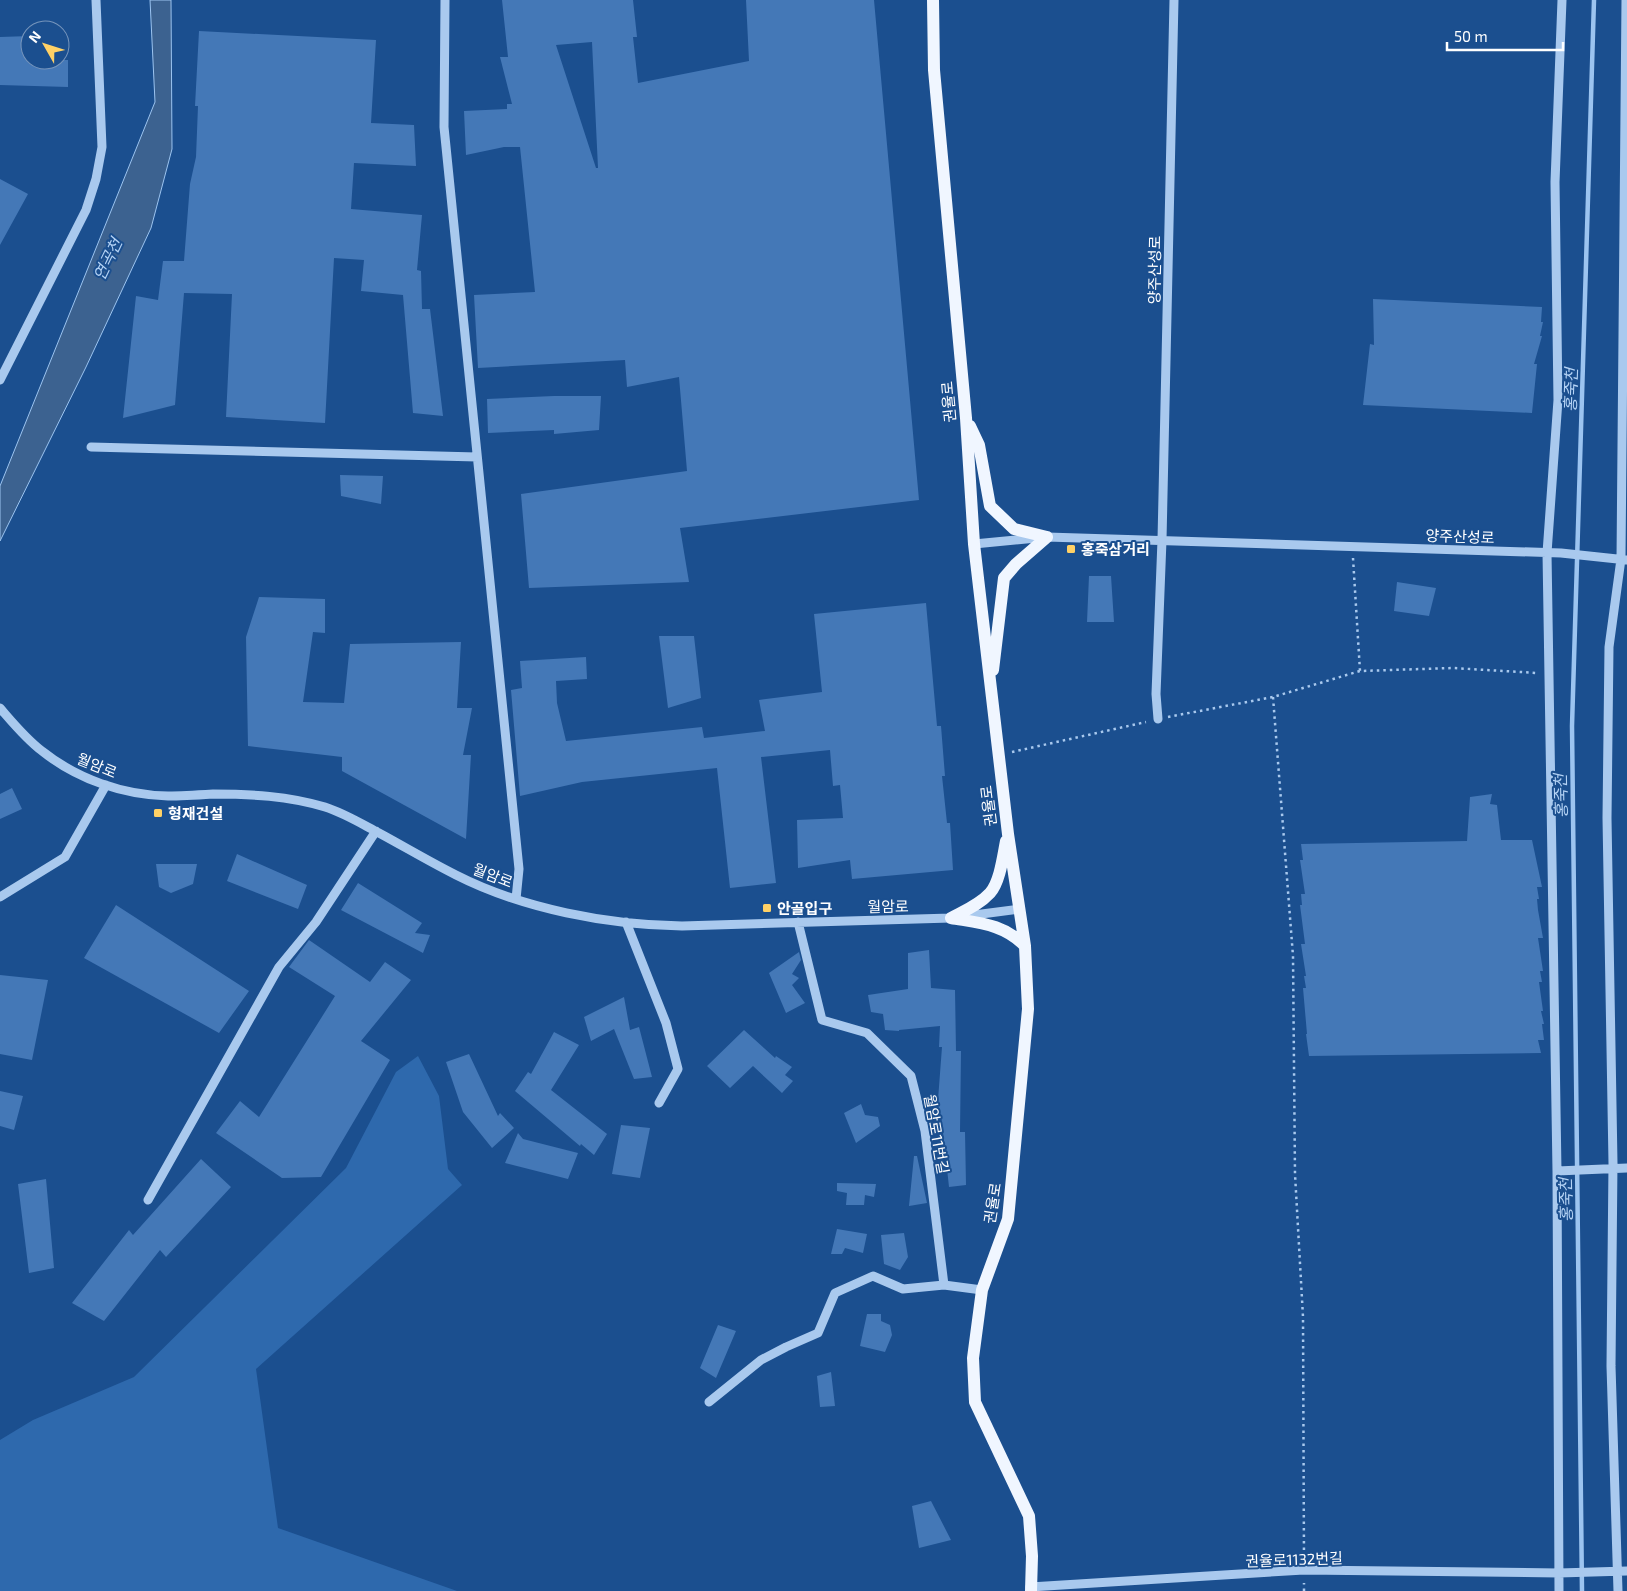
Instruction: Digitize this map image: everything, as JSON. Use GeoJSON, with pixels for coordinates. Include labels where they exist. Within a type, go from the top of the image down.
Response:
{"type":"FeatureCollection","features":[{"type":"Feature","properties":{"kind":"main road","name":"권율로"},"geometry":{"type":"LineString","coordinates":[[933,0],[934,70],[966,418],[974,544],[1008,834],[1025,946],[1028,1009],[1008,1220],[982,1290],[973,1358],[975,1402],[1030,1516],[1031,1589]]}},
{"type":"Feature","properties":{"kind":"main road"},"geometry":{"type":"LineString","coordinates":[[966,418],[979,445],[990,506],[1014,528],[1047,537]]}},
{"type":"Feature","properties":{"kind":"main road"},"geometry":{"type":"LineString","coordinates":[[991,687],[1004,578],[1016,564],[1047,537]]}},
{"type":"Feature","properties":{"kind":"main road"},"geometry":{"type":"LineString","coordinates":[[951,918],[976,905],[991,892],[999,873],[1008,834]]}},
{"type":"Feature","properties":{"kind":"main road"},"geometry":{"type":"LineString","coordinates":[[951,918],[998,927],[1015,935],[1025,946]]}},
{"type":"Feature","properties":{"kind":"street"},"geometry":{"type":"LineString","coordinates":[[0,380],[86,210],[96,179],[102,147],[96,0]]}},
{"type":"Feature","properties":{"kind":"street"},"geometry":{"type":"LineString","coordinates":[[445,0],[444,127],[520,869],[516,899]]}},
{"type":"Feature","properties":{"kind":"street","name":"양주산성로"},"geometry":{"type":"LineString","coordinates":[[1162,540],[1174,0]]}},
{"type":"Feature","properties":{"kind":"street"},"geometry":{"type":"LineString","coordinates":[[1560,1591],[1558,1171],[1547,552],[1558,400],[1555,182],[1562,0]]}},
{"type":"Feature","properties":{"kind":"street"},"geometry":{"type":"LineString","coordinates":[[1618,1591],[1613,1571],[1612,1169],[1607,818],[1609,647],[1624,559],[1626,0]]}},
{"type":"Feature","properties":{"kind":"street"},"geometry":{"type":"LineString","coordinates":[[91,448],[477,457]]}},
{"type":"Feature","properties":{"kind":"street","name":"양주산성로"},"geometry":{"type":"LineString","coordinates":[[974,544],[1047,537],[1547,552],[1624,559]]}},
{"type":"Feature","properties":{"kind":"street"},"geometry":{"type":"LineString","coordinates":[[1158,719],[1156,694],[1162,540]]}},
{"type":"Feature","properties":{"kind":"street","name":"월암로"},"geometry":{"type":"LineString","coordinates":[[0,708],[34,744],[59,764],[106,786],[131,792],[168,796],[232,794],[279,797],[328,808],[354,819],[456,876],[516,899],[576,914],[651,926],[674,926],[951,918],[1020,909]]}},
{"type":"Feature","properties":{"kind":"street"},"geometry":{"type":"LineString","coordinates":[[0,897],[65,857],[106,786]]}},
{"type":"Feature","properties":{"kind":"street"},"geometry":{"type":"LineString","coordinates":[[148,1200],[279,967],[316,922],[376,831]]}},
{"type":"Feature","properties":{"kind":"street"},"geometry":{"type":"LineString","coordinates":[[626,922],[666,1023],[678,1069],[659,1103]]}},
{"type":"Feature","properties":{"kind":"street","name":"월암로11번길"},"geometry":{"type":"LineString","coordinates":[[798,922],[822,1020],[867,1032],[911,1076],[925,1131],[944,1285]]}},
{"type":"Feature","properties":{"kind":"street"},"geometry":{"type":"LineString","coordinates":[[1558,1171],[1627,1168]]}},
{"type":"Feature","properties":{"kind":"street"},"geometry":{"type":"LineString","coordinates":[[709,1402],[761,1360],[786,1346],[818,1333],[835,1293],[873,1276],[903,1289],[944,1285],[982,1290]]}},
{"type":"Feature","properties":{"kind":"street","name":"권율로1132번길"},"geometry":{"type":"LineString","coordinates":[[1031,1589],[1304,1570],[1559,1573],[1613,1571]]}},
{"type":"Feature","properties":{"kind":"street"},"geometry":{"type":"LineString","coordinates":[[1613,1571],[1627,1571]]}},
{"type":"Feature","properties":{"kind":"path"},"geometry":{"type":"LineString","coordinates":[[1353,546],[1360,671]]}},
{"type":"Feature","properties":{"kind":"path"},"geometry":{"type":"LineString","coordinates":[[999,755],[1158,719],[1273,697],[1360,671],[1453,668],[1550,672]]}},
{"type":"Feature","properties":{"kind":"path"},"geometry":{"type":"LineString","coordinates":[[1273,697],[1293,956],[1294,1174],[1303,1317],[1304,1591]]}},
{"type":"Feature","properties":{"kind":"shaded area"},"geometry":{"type":"Polygon","coordinates":[[[418,1056],[439,1096],[448,1169],[462,1185],[256,1369],[278,1528],[457,1591],[0,1591],[0,1440],[33,1420],[134,1377],[346,1168],[396,1072],[418,1056]]]}},
{"type":"Feature","properties":{"kind":"water","name":"연곡천"},"geometry":{"type":"Polygon","coordinates":[[[150,0],[171,0],[172,149],[151,228],[86,367],[0,541],[0,486],[155,102],[150,0]]]}},
{"type":"Feature","properties":{"kind":"building"},"geometry":{"type":"Polygon","coordinates":[[[502,0],[633,0],[637,37],[633,37],[638,83],[749,61],[746,0],[874,0],[919,500],[680,528],[689,582],[529,588],[521,494],[687,471],[679,377],[627,387],[625,360],[478,368],[474,295],[535,292],[520,147],[504,147],[466,155],[464,111],[507,109],[507,104],[512,104],[500,57],[508,57],[502,0]],[[592,42],[556,45],[596,168],[598,168],[592,42]]]}},
{"type":"Feature","properties":{"kind":"building"},"geometry":{"type":"Polygon","coordinates":[[[199,31],[376,40],[371,123],[414,125],[416,166],[354,163],[351,209],[422,215],[417,270],[421,271],[422,309],[430,309],[443,416],[413,413],[403,295],[361,291],[364,260],[334,258],[325,423],[226,417],[232,294],[184,293],[175,405],[123,418],[136,296],[158,300],[163,261],[184,261],[190,184],[196,157],[198,106],[195,106],[199,31]]]}},
{"type":"Feature","properties":{"kind":"building"},"geometry":{"type":"Polygon","coordinates":[[[20,36],[20,70],[68,70],[68,87],[0,85],[0,37],[20,36]]]}},
{"type":"Feature","properties":{"kind":"building"},"geometry":{"type":"Polygon","coordinates":[[[0,179],[28,194],[0,245],[0,179]]]}},
{"type":"Feature","properties":{"kind":"building"},"geometry":{"type":"Polygon","coordinates":[[[1373,299],[1542,307],[1541,322],[1543,322],[1540,336],[1542,336],[1534,364],[1537,364],[1532,413],[1363,405],[1370,344],[1374,345],[1373,299]]]}},
{"type":"Feature","properties":{"kind":"building"},"geometry":{"type":"Polygon","coordinates":[[[601,396],[599,430],[554,434],[554,430],[488,433],[487,399],[601,396]]]}},
{"type":"Feature","properties":{"kind":"building"},"geometry":{"type":"Polygon","coordinates":[[[340,475],[383,476],[381,504],[341,496],[340,475]]]}},
{"type":"Feature","properties":{"kind":"building"},"geometry":{"type":"Polygon","coordinates":[[[1089,576],[1111,576],[1114,622],[1087,622],[1089,576]]]}},
{"type":"Feature","properties":{"kind":"building"},"geometry":{"type":"Polygon","coordinates":[[[1397,582],[1436,588],[1429,616],[1394,611],[1397,582]]]}},
{"type":"Feature","properties":{"kind":"building"},"geometry":{"type":"Polygon","coordinates":[[[259,597],[325,599],[325,633],[313,632],[303,702],[344,703],[350,644],[461,642],[457,708],[472,708],[463,755],[471,755],[466,839],[342,771],[342,757],[248,746],[246,637],[259,597]]]}},
{"type":"Feature","properties":{"kind":"building"},"geometry":{"type":"Polygon","coordinates":[[[926,603],[937,726],[941,726],[945,776],[942,776],[947,823],[950,823],[953,870],[852,879],[850,860],[798,868],[797,820],[843,818],[840,785],[833,786],[830,750],[761,757],[776,883],[730,888],[717,768],[582,782],[520,796],[511,690],[522,688],[520,661],[586,657],[587,679],[556,681],[557,703],[566,741],[702,727],[704,738],[765,731],[759,700],[822,692],[814,614],[926,603]]]}},
{"type":"Feature","properties":{"kind":"building"},"geometry":{"type":"Polygon","coordinates":[[[659,636],[694,636],[701,698],[668,708],[659,636]]]}},
{"type":"Feature","properties":{"kind":"building"},"geometry":{"type":"Polygon","coordinates":[[[12,788],[22,809],[0,819],[0,794],[12,788]]]}},
{"type":"Feature","properties":{"kind":"building"},"geometry":{"type":"Polygon","coordinates":[[[1492,794],[1490,804],[1497,805],[1501,840],[1532,840],[1542,887],[1537,887],[1538,910],[1543,938],[1538,938],[1543,971],[1540,971],[1542,982],[1539,982],[1544,1024],[1542,1024],[1544,1040],[1538,1040],[1541,1053],[1309,1056],[1303,988],[1306,988],[1304,976],[1306,976],[1301,944],[1305,944],[1300,905],[1302,905],[1301,894],[1305,894],[1300,860],[1303,860],[1301,844],[1467,841],[1470,797],[1492,794]]]}},
{"type":"Feature","properties":{"kind":"building"},"geometry":{"type":"Polygon","coordinates":[[[237,854],[307,885],[298,909],[227,881],[237,854]]]}},
{"type":"Feature","properties":{"kind":"building"},"geometry":{"type":"Polygon","coordinates":[[[156,864],[197,864],[193,884],[171,893],[159,887],[156,864]]]}},
{"type":"Feature","properties":{"kind":"building"},"geometry":{"type":"Polygon","coordinates":[[[358,883],[422,923],[415,933],[430,935],[423,953],[341,910],[358,883]]]}},
{"type":"Feature","properties":{"kind":"building"},"geometry":{"type":"Polygon","coordinates":[[[116,905],[249,991],[219,1033],[84,958],[116,905]]]}},
{"type":"Feature","properties":{"kind":"building"},"geometry":{"type":"Polygon","coordinates":[[[309,940],[370,982],[385,962],[411,980],[361,1041],[390,1060],[321,1177],[282,1178],[216,1133],[240,1101],[259,1117],[335,996],[289,967],[309,940]]]}},
{"type":"Feature","properties":{"kind":"building"},"geometry":{"type":"Polygon","coordinates":[[[929,950],[931,988],[955,990],[956,1051],[961,1051],[960,1132],[965,1132],[966,1185],[949,1187],[941,1114],[937,1113],[942,1047],[939,1047],[940,1026],[899,1031],[885,1030],[883,1014],[871,1012],[868,995],[908,989],[908,953],[929,950]]]}},
{"type":"Feature","properties":{"kind":"building"},"geometry":{"type":"Polygon","coordinates":[[[799,952],[801,960],[792,974],[799,978],[792,985],[805,1003],[786,1013],[769,973],[799,952]]]}},
{"type":"Feature","properties":{"kind":"building"},"geometry":{"type":"Polygon","coordinates":[[[0,975],[48,980],[32,1060],[0,1054],[0,975]]]}},
{"type":"Feature","properties":{"kind":"building"},"geometry":{"type":"Polygon","coordinates":[[[624,997],[630,1030],[639,1027],[652,1077],[634,1079],[614,1029],[591,1041],[584,1017],[624,997]]]}},
{"type":"Feature","properties":{"kind":"building"},"geometry":{"type":"Polygon","coordinates":[[[744,1030],[775,1058],[776,1056],[792,1067],[785,1075],[793,1081],[782,1093],[753,1066],[730,1088],[707,1066],[744,1030]]]}},
{"type":"Feature","properties":{"kind":"building"},"geometry":{"type":"Polygon","coordinates":[[[554,1032],[579,1045],[551,1090],[607,1134],[594,1155],[581,1144],[580,1146],[515,1091],[528,1072],[531,1074],[554,1032]]]}},
{"type":"Feature","properties":{"kind":"building"},"geometry":{"type":"Polygon","coordinates":[[[469,1054],[498,1116],[500,1113],[514,1128],[492,1148],[463,1112],[446,1062],[469,1054]]]}},
{"type":"Feature","properties":{"kind":"building"},"geometry":{"type":"Polygon","coordinates":[[[0,1091],[23,1096],[14,1130],[0,1126],[0,1091]]]}},
{"type":"Feature","properties":{"kind":"building"},"geometry":{"type":"Polygon","coordinates":[[[861,1104],[865,1115],[878,1117],[880,1126],[856,1143],[844,1113],[861,1104]]]}},
{"type":"Feature","properties":{"kind":"building"},"geometry":{"type":"Polygon","coordinates":[[[621,1125],[650,1128],[640,1178],[612,1174],[621,1125]]]}},
{"type":"Feature","properties":{"kind":"building"},"geometry":{"type":"Polygon","coordinates":[[[518,1133],[523,1139],[578,1153],[568,1179],[505,1163],[518,1133]]]}},
{"type":"Feature","properties":{"kind":"building"},"geometry":{"type":"Polygon","coordinates":[[[914,1156],[917,1156],[927,1203],[909,1206],[914,1156]]]}},
{"type":"Feature","properties":{"kind":"building"},"geometry":{"type":"Polygon","coordinates":[[[201,1159],[231,1187],[166,1257],[160,1250],[104,1321],[72,1303],[129,1230],[133,1235],[201,1159]]]}},
{"type":"Feature","properties":{"kind":"building"},"geometry":{"type":"Polygon","coordinates":[[[46,1179],[54,1268],[29,1273],[18,1184],[46,1179]]]}},
{"type":"Feature","properties":{"kind":"building"},"geometry":{"type":"Polygon","coordinates":[[[837,1183],[876,1184],[874,1197],[865,1195],[864,1205],[846,1205],[847,1193],[837,1191],[837,1183]]]}},
{"type":"Feature","properties":{"kind":"building"},"geometry":{"type":"Polygon","coordinates":[[[837,1229],[867,1234],[863,1253],[845,1248],[842,1254],[831,1254],[837,1229]]]}},
{"type":"Feature","properties":{"kind":"building"},"geometry":{"type":"Polygon","coordinates":[[[904,1233],[908,1257],[900,1270],[884,1264],[881,1235],[904,1233]]]}},
{"type":"Feature","properties":{"kind":"building"},"geometry":{"type":"Polygon","coordinates":[[[867,1314],[881,1314],[881,1321],[890,1325],[892,1335],[885,1352],[860,1346],[867,1314]]]}},
{"type":"Feature","properties":{"kind":"building"},"geometry":{"type":"Polygon","coordinates":[[[718,1325],[736,1331],[716,1378],[700,1368],[718,1325]]]}},
{"type":"Feature","properties":{"kind":"building"},"geometry":{"type":"Polygon","coordinates":[[[831,1372],[835,1406],[820,1407],[817,1376],[831,1372]]]}},
{"type":"Feature","properties":{"kind":"building"},"geometry":{"type":"Polygon","coordinates":[[[931,1501],[951,1540],[919,1548],[912,1506],[931,1501]]]}},
{"type":"Feature","properties":{"kind":"waterway","name":"홍죽천"},"geometry":{"type":"LineString","coordinates":[[1582,1591],[1572,726],[1594,0]]}},
{"type":"Feature","properties":{"kind":"place","name":"홍죽삼거리"},"geometry":{"type":"Point","coordinates":[1071,549]}},
{"type":"Feature","properties":{"kind":"place","name":"형재건설"},"geometry":{"type":"Point","coordinates":[158,813]}},
{"type":"Feature","properties":{"kind":"place","name":"안골입구"},"geometry":{"type":"Point","coordinates":[767,908]}}]}
